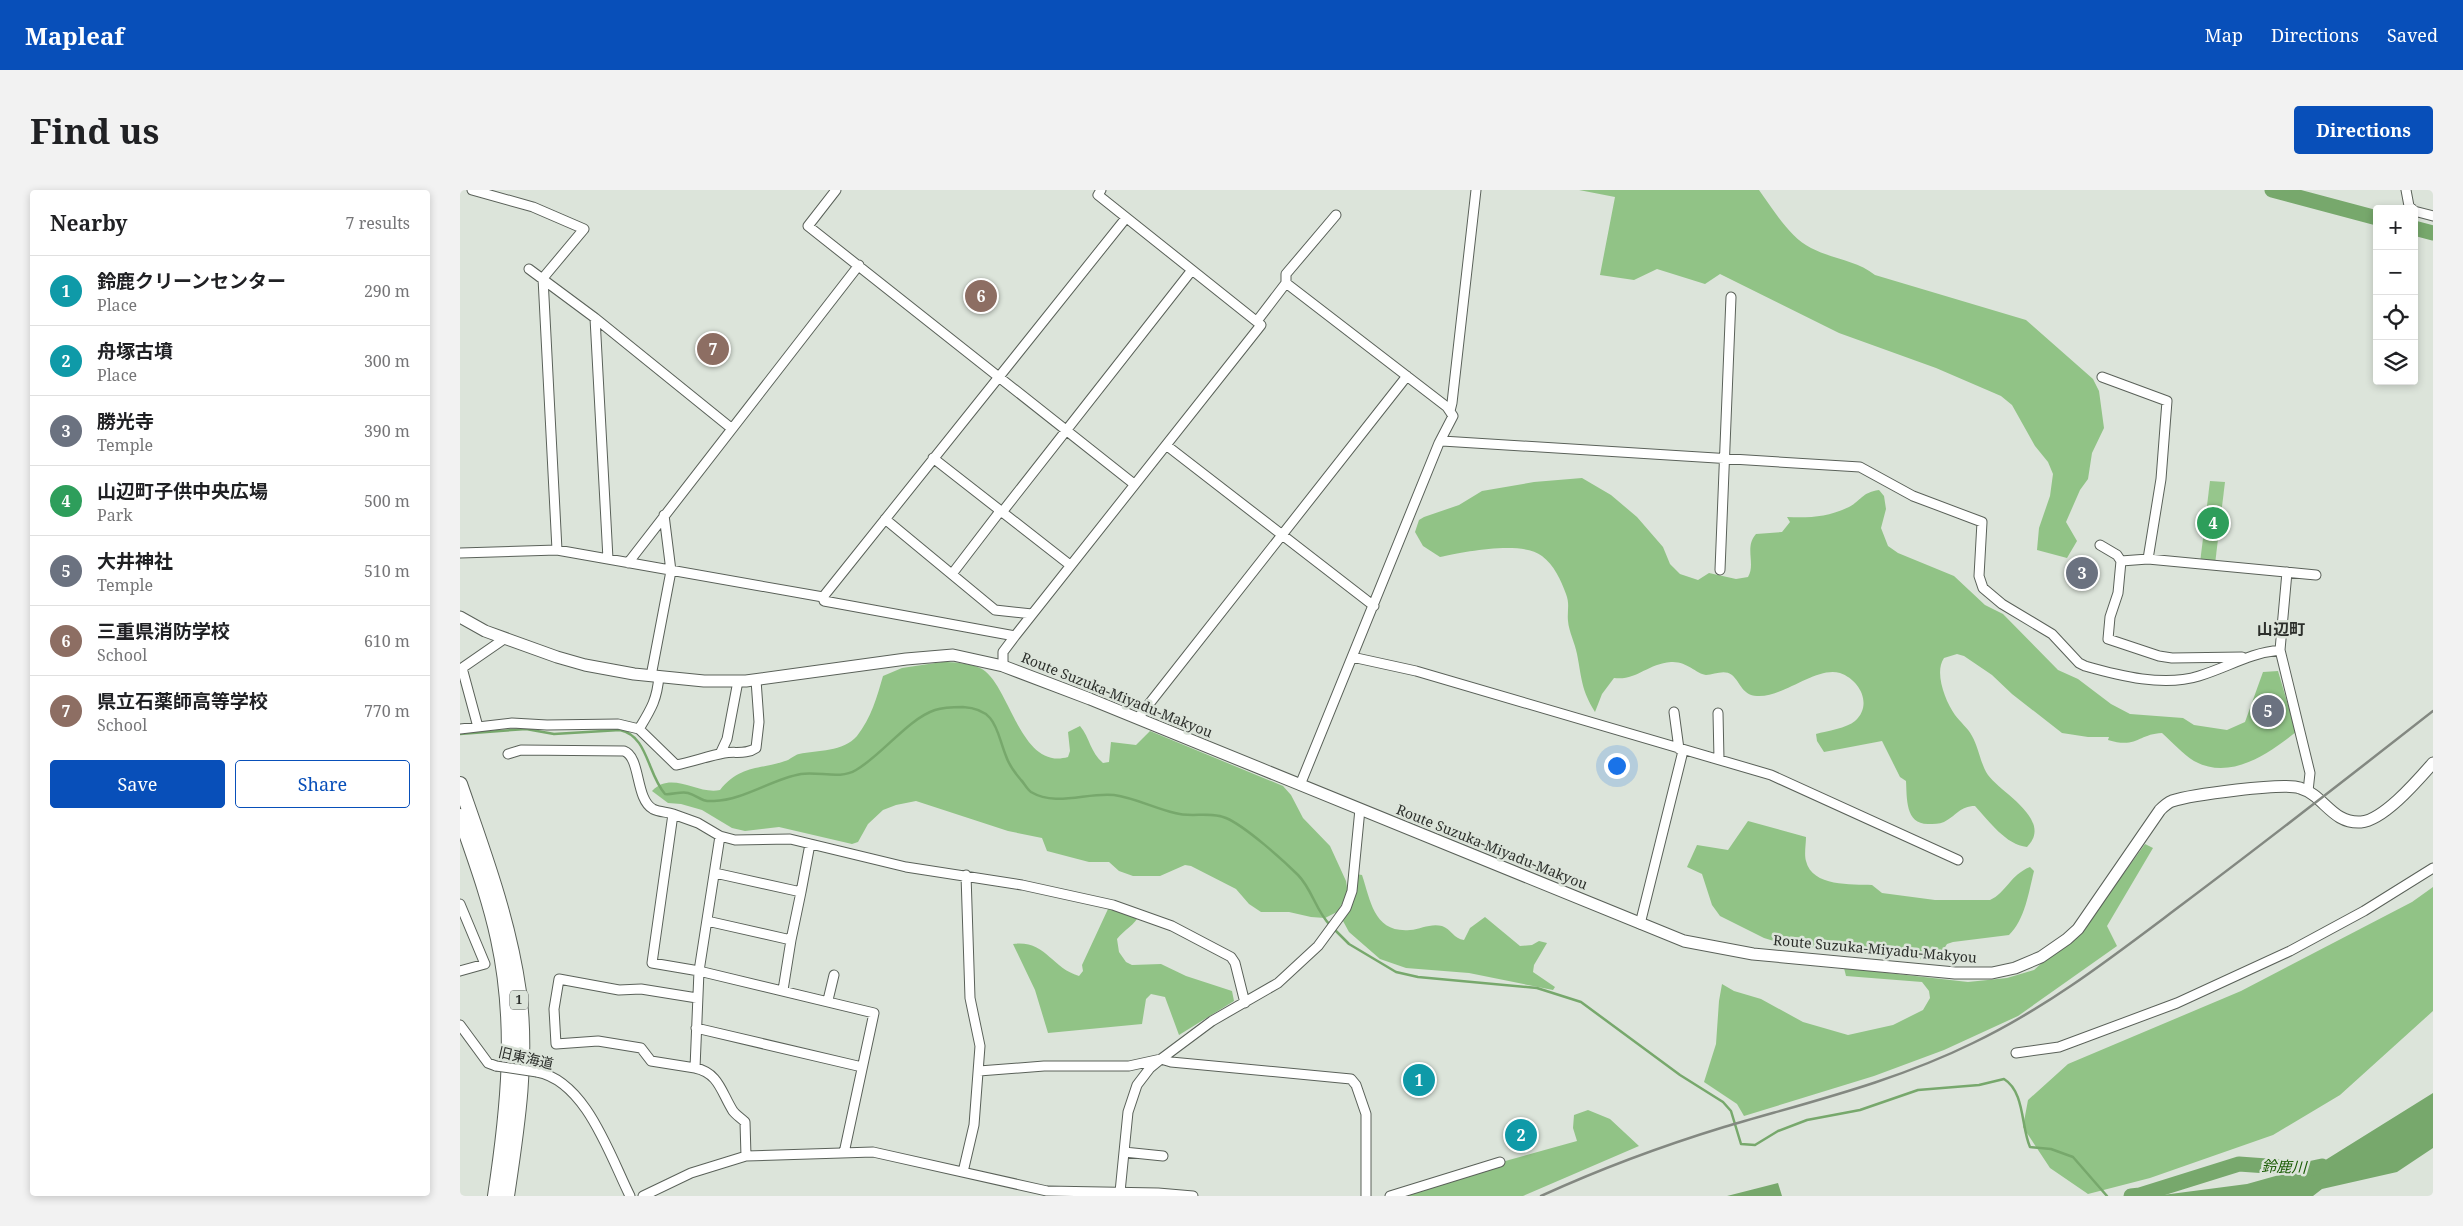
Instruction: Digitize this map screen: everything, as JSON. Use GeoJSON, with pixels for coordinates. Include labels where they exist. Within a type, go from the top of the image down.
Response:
{"type":"FeatureCollection","features":[{"type":"Feature","properties":{"kind":"highway","name":"1"},"geometry":{"type":"LineString","coordinates":[[460,784],[464,813],[493,918],[507,989],[510,1077],[496,1196]]}},
{"type":"Feature","properties":{"kind":"highway","name":"1"},"geometry":{"type":"LineString","coordinates":[[464,813],[504,917],[519,993],[522,1074],[507,1196]]}},
{"type":"Feature","properties":{"kind":"main road","name":"Route Suzuka-Miyadu-Makyou"},"geometry":{"type":"LineString","coordinates":[[460,617],[476,627],[504,639],[585,665],[655,676],[704,681],[756,680],[906,659],[953,655],[1003,666],[1138,718],[1684,941],[1753,954],[1954,973],[2005,971],[2041,957],[2067,940],[2078,929],[2166,804],[2210,794],[2269,788],[2293,786],[2308,791]]}},
{"type":"Feature","properties":{"kind":"main road"},"geometry":{"type":"LineString","coordinates":[[2308,791],[2337,817],[2350,822],[2362,822],[2378,816],[2433,763]]}},
{"type":"Feature","properties":{"kind":"street"},"geometry":{"type":"LineString","coordinates":[[472,190],[533,207],[584,229],[543,278],[557,550]]}},
{"type":"Feature","properties":{"kind":"street"},"geometry":{"type":"LineString","coordinates":[[836,190],[808,226],[1134,484]]}},
{"type":"Feature","properties":{"kind":"street"},"geometry":{"type":"LineString","coordinates":[[1003,666],[1003,652],[1015,636],[1261,325],[1098,195],[1101,190]]}},
{"type":"Feature","properties":{"kind":"street"},"geometry":{"type":"LineString","coordinates":[[1300,785],[1432,460],[1452,416],[1450,411],[1476,190]]}},
{"type":"Feature","properties":{"kind":"street"},"geometry":{"type":"LineString","coordinates":[[2406,190],[2408,205]]}},
{"type":"Feature","properties":{"kind":"street"},"geometry":{"type":"LineString","coordinates":[[2418,212],[2433,216]]}},
{"type":"Feature","properties":{"kind":"street"},"geometry":{"type":"LineString","coordinates":[[1257,321],[1286,283],[1286,274],[1336,214]]}},
{"type":"Feature","properties":{"kind":"street"},"geometry":{"type":"LineString","coordinates":[[823,597],[1126,218]]}},
{"type":"Feature","properties":{"kind":"street"},"geometry":{"type":"LineString","coordinates":[[628,562],[859,265]]}},
{"type":"Feature","properties":{"kind":"street"},"geometry":{"type":"LineString","coordinates":[[529,269],[595,318],[731,428]]}},
{"type":"Feature","properties":{"kind":"street"},"geometry":{"type":"LineString","coordinates":[[952,574],[1192,270]]}},
{"type":"Feature","properties":{"kind":"street"},"geometry":{"type":"LineString","coordinates":[[1286,283],[1408,376],[1450,411]]}},
{"type":"Feature","properties":{"kind":"street"},"geometry":{"type":"LineString","coordinates":[[1720,570],[1731,297]]}},
{"type":"Feature","properties":{"kind":"street"},"geometry":{"type":"LineString","coordinates":[[595,318],[608,559]]}},
{"type":"Feature","properties":{"kind":"street"},"geometry":{"type":"LineString","coordinates":[[1138,718],[1408,376]]}},
{"type":"Feature","properties":{"kind":"street"},"geometry":{"type":"LineString","coordinates":[[2102,377],[2167,401],[2161,479],[2148,559]]}},
{"type":"Feature","properties":{"kind":"street"},"geometry":{"type":"LineString","coordinates":[[1442,441],[1860,467],[1913,496],[1982,522],[1979,576],[1983,588],[2002,604],[2052,634],[2079,663],[2085,666],[2160,681],[2179,680],[2216,670],[2245,657]]}},
{"type":"Feature","properties":{"kind":"street"},"geometry":{"type":"LineString","coordinates":[[1166,445],[1374,606]]}},
{"type":"Feature","properties":{"kind":"street"},"geometry":{"type":"LineString","coordinates":[[933,458],[1070,565]]}},
{"type":"Feature","properties":{"kind":"street"},"geometry":{"type":"LineString","coordinates":[[639,729],[652,709],[658,692],[655,676],[671,570],[664,515]]}},
{"type":"Feature","properties":{"kind":"street"},"geometry":{"type":"LineString","coordinates":[[884,519],[995,610],[1032,614]]}},
{"type":"Feature","properties":{"kind":"street"},"geometry":{"type":"LineString","coordinates":[[2100,544],[2117,555],[2121,561],[2118,593],[2110,617],[2108,639],[2159,656],[2172,658],[2245,657],[2280,650]]}},
{"type":"Feature","properties":{"kind":"street"},"geometry":{"type":"LineString","coordinates":[[460,553],[557,550],[823,597],[824,601],[1015,636]]}},
{"type":"Feature","properties":{"kind":"street"},"geometry":{"type":"LineString","coordinates":[[2121,561],[2148,559],[2316,575]]}},
{"type":"Feature","properties":{"kind":"street"},"geometry":{"type":"LineString","coordinates":[[2287,572],[2280,650],[2310,773],[2308,791]]}},
{"type":"Feature","properties":{"kind":"street"},"geometry":{"type":"LineString","coordinates":[[478,728],[462,668],[504,639]]}},
{"type":"Feature","properties":{"kind":"street"},"geometry":{"type":"LineString","coordinates":[[1352,657],[1416,671],[1771,775],[1958,860]]}},
{"type":"Feature","properties":{"kind":"street"},"geometry":{"type":"LineString","coordinates":[[460,729],[512,723],[547,725],[618,724],[639,729],[676,765],[720,754],[746,752],[756,748],[759,722],[756,680]]}},
{"type":"Feature","properties":{"kind":"street"},"geometry":{"type":"LineString","coordinates":[[720,754],[726,739],[738,681]]}},
{"type":"Feature","properties":{"kind":"street"},"geometry":{"type":"LineString","coordinates":[[1640,924],[1681,750],[1674,712]]}},
{"type":"Feature","properties":{"kind":"street"},"geometry":{"type":"LineString","coordinates":[[1718,713],[1718,759]]}},
{"type":"Feature","properties":{"kind":"street"},"geometry":{"type":"LineString","coordinates":[[508,754],[521,750],[624,751],[631,756],[646,802],[653,809],[698,823],[720,836],[736,840],[790,839],[906,867],[966,875],[1113,905],[1172,926],[1231,957],[1235,963],[1245,1003]]}},
{"type":"Feature","properties":{"kind":"street"},"geometry":{"type":"LineString","coordinates":[[1120,1192],[1132,1098],[1142,1078],[1161,1059],[1212,1021],[1278,983],[1318,946],[1346,908],[1352,891],[1360,809]]}},
{"type":"Feature","properties":{"kind":"street"},"geometry":{"type":"LineString","coordinates":[[673,814],[652,964],[699,971],[874,1012],[844,1153]]}},
{"type":"Feature","properties":{"kind":"street"},"geometry":{"type":"LineString","coordinates":[[695,1068],[699,971],[720,836]]}},
{"type":"Feature","properties":{"kind":"street"},"geometry":{"type":"LineString","coordinates":[[783,990],[810,844]]}},
{"type":"Feature","properties":{"kind":"street"},"geometry":{"type":"LineString","coordinates":[[2016,1053],[2059,1047],[2177,1004],[2290,951],[2364,911],[2433,868]]}},
{"type":"Feature","properties":{"kind":"street"},"geometry":{"type":"LineString","coordinates":[[715,873],[801,892]]}},
{"type":"Feature","properties":{"kind":"street"},"geometry":{"type":"LineString","coordinates":[[963,1172],[974,1125],[980,1046],[970,998],[966,875]]}},
{"type":"Feature","properties":{"kind":"street"},"geometry":{"type":"LineString","coordinates":[[460,904],[484,964],[460,971]]}},
{"type":"Feature","properties":{"kind":"street"},"geometry":{"type":"LineString","coordinates":[[707,921],[791,940]]}},
{"type":"Feature","properties":{"kind":"street"},"geometry":{"type":"LineString","coordinates":[[828,1000],[834,975]]}},
{"type":"Feature","properties":{"kind":"street"},"geometry":{"type":"LineString","coordinates":[[697,998],[641,989],[619,990],[559,979],[554,1009],[556,1044],[598,1040],[641,1048],[651,1061],[704,1070],[718,1080],[734,1112],[745,1122],[746,1156]]}},
{"type":"Feature","properties":{"kind":"street","name":"旧東海道"},"geometry":{"type":"LineString","coordinates":[[460,1025],[488,1063],[496,1066],[550,1074],[566,1085],[582,1103],[630,1196]]}},
{"type":"Feature","properties":{"kind":"street"},"geometry":{"type":"LineString","coordinates":[[696,1028],[862,1067]]}},
{"type":"Feature","properties":{"kind":"street"},"geometry":{"type":"LineString","coordinates":[[979,1071],[1044,1066],[1129,1066],[1161,1059],[1171,1062],[1351,1079],[1356,1084],[1366,1114],[1366,1196]]}},
{"type":"Feature","properties":{"kind":"street"},"geometry":{"type":"LineString","coordinates":[[643,1196],[691,1173],[746,1156],[873,1152],[1047,1191],[1193,1196]]}},
{"type":"Feature","properties":{"kind":"street"},"geometry":{"type":"LineString","coordinates":[[1124,1152],[1163,1156]]}},
{"type":"Feature","properties":{"kind":"street"},"geometry":{"type":"LineString","coordinates":[[1390,1196],[1500,1162]]}},
{"type":"Feature","properties":{"kind":"shaded area"},"geometry":{"type":"Polygon","coordinates":[[[1579,190],[1759,190],[1789,230],[1811,248],[1860,266],[1875,275],[2026,320],[2093,379],[2099,391],[2104,428],[2092,453],[2088,479],[2080,490],[2066,522],[2077,541],[2067,558],[2037,550],[2039,528],[2050,496],[2053,474],[2048,462],[2035,446],[2012,405],[2001,396],[1936,368],[1839,333],[1720,274],[1705,284],[1657,269],[1634,280],[1600,275],[1615,197],[1579,190]]]}},
{"type":"Feature","properties":{"kind":"shaded area"},"geometry":{"type":"Polygon","coordinates":[[[1582,478],[1611,495],[1637,517],[1663,547],[1670,564],[1680,574],[1698,580],[1709,573],[1736,579],[1748,577],[1751,567],[1751,544],[1756,534],[1782,532],[1790,522],[1787,517],[1811,517],[1834,513],[1849,507],[1865,495],[1879,490],[1884,496],[1886,509],[1881,528],[1888,546],[1898,553],[1954,576],[1985,605],[2003,614],[2058,670],[2078,679],[2111,704],[2130,714],[2183,718],[2194,725],[2227,730],[2245,722],[2263,672],[2278,671],[2296,732],[2273,749],[2248,762],[2221,768],[2208,766],[2194,761],[2162,733],[2125,743],[2108,740],[2109,737],[2088,737],[2062,733],[2012,694],[1992,675],[1964,656],[1957,654],[1944,658],[1941,664],[1940,678],[1944,695],[1955,715],[1972,736],[1988,775],[2030,817],[2034,827],[2034,837],[2027,847],[2012,842],[2005,837],[1975,806],[1962,809],[1948,820],[1940,823],[1928,824],[1915,820],[1911,815],[1907,802],[1906,781],[1900,777],[1882,741],[1824,752],[1817,741],[1816,734],[1842,727],[1855,721],[1863,708],[1862,694],[1858,687],[1847,676],[1840,673],[1821,674],[1778,692],[1757,696],[1745,691],[1729,673],[1722,672],[1706,675],[1682,663],[1663,663],[1629,677],[1614,678],[1602,694],[1595,712],[1583,684],[1569,625],[1567,598],[1562,583],[1557,573],[1542,556],[1533,551],[1507,548],[1477,550],[1440,557],[1423,546],[1415,532],[1419,520],[1459,505],[1482,491],[1534,482],[1582,478]]]}},
{"type":"Feature","properties":{"kind":"shaded area"},"geometry":{"type":"Polygon","coordinates":[[[2210,481],[2225,482],[2215,564],[2200,563],[2210,481]]]}},
{"type":"Feature","properties":{"kind":"shaded area"},"geometry":{"type":"Polygon","coordinates":[[[942,662],[975,666],[990,676],[1000,690],[1027,739],[1038,751],[1051,758],[1068,757],[1070,751],[1068,732],[1080,726],[1095,754],[1103,763],[1109,762],[1111,742],[1136,745],[1150,731],[1283,786],[1291,795],[1303,818],[1330,846],[1346,881],[1348,894],[1337,912],[1325,918],[1289,912],[1261,912],[1249,904],[1236,889],[1191,866],[1185,865],[1160,876],[1133,876],[1119,871],[1109,862],[1089,862],[1047,851],[1042,838],[1008,831],[916,801],[883,810],[868,824],[858,842],[852,844],[779,827],[745,831],[732,828],[702,810],[681,804],[668,803],[652,791],[660,785],[668,783],[685,784],[711,791],[720,790],[727,782],[742,772],[776,764],[795,755],[830,750],[845,745],[857,736],[870,715],[883,676],[902,668],[942,662]]]}},
{"type":"Feature","properties":{"kind":"shaded area"},"geometry":{"type":"Polygon","coordinates":[[[1748,821],[1806,837],[1806,861],[1816,876],[1824,880],[1844,884],[1872,885],[1882,893],[1935,900],[1990,900],[2000,893],[2023,870],[2030,867],[2034,871],[2023,913],[2009,935],[1953,942],[1947,944],[1940,955],[1928,960],[1822,949],[1777,942],[1764,938],[1720,916],[1712,905],[1702,874],[1687,867],[1697,845],[1728,850],[1748,821]]]}},
{"type":"Feature","properties":{"kind":"shaded area"},"geometry":{"type":"Polygon","coordinates":[[[2145,844],[2153,848],[2107,926],[2117,946],[2018,1016],[1944,1050],[1874,1076],[1744,1116],[1737,1104],[1704,1082],[1716,1044],[1722,984],[1734,991],[1761,999],[1803,1022],[1848,1035],[1893,1025],[1923,1010],[1930,998],[1929,991],[1922,982],[1846,976],[1844,968],[1968,982],[2007,978],[2034,970],[2090,920],[2145,844]]]}},
{"type":"Feature","properties":{"kind":"shaded area"},"geometry":{"type":"Polygon","coordinates":[[[1356,874],[1362,875],[1372,905],[1381,921],[1398,930],[1438,925],[1448,929],[1458,938],[1464,940],[1470,928],[1485,917],[1520,946],[1532,945],[1539,941],[1547,943],[1534,965],[1533,972],[1555,987],[1553,990],[1469,973],[1406,968],[1380,959],[1349,932],[1343,921],[1354,890],[1356,874]]]}},
{"type":"Feature","properties":{"kind":"shaded area"},"geometry":{"type":"Polygon","coordinates":[[[2433,887],[2433,1011],[2340,1095],[2273,1135],[2150,1178],[2088,1194],[2050,1168],[2023,1127],[2028,1100],[2068,1064],[2241,991],[2412,902],[2433,887]]]}},
{"type":"Feature","properties":{"kind":"shaded area"},"geometry":{"type":"Polygon","coordinates":[[[1120,907],[1139,915],[1117,939],[1119,952],[1126,962],[1132,965],[1161,964],[1186,976],[1232,991],[1234,1001],[1179,1035],[1165,997],[1151,994],[1146,999],[1142,1024],[1048,1033],[1035,990],[1013,944],[1033,946],[1069,972],[1079,976],[1083,971],[1082,965],[1108,909],[1120,907]]]}},
{"type":"Feature","properties":{"kind":"shaded area"},"geometry":{"type":"Polygon","coordinates":[[[2433,1093],[2433,1148],[2397,1172],[2322,1189],[2313,1196],[2155,1196],[2247,1184],[2319,1164],[2433,1093]]]}},
{"type":"Feature","properties":{"kind":"shaded area"},"geometry":{"type":"Polygon","coordinates":[[[1588,1110],[1610,1119],[1639,1146],[1523,1196],[1398,1196],[1455,1175],[1577,1141],[1573,1128],[1574,1115],[1588,1110]]]}},
{"type":"Feature","properties":{"kind":"shaded area"},"geometry":{"type":"Polygon","coordinates":[[[1778,1183],[1782,1196],[1727,1196],[1778,1183]]]}},
{"type":"Feature","properties":{"kind":"waterway"},"geometry":{"type":"LineString","coordinates":[[2272,190],[2373,217]]}},
{"type":"Feature","properties":{"kind":"waterway"},"geometry":{"type":"LineString","coordinates":[[2418,229],[2433,233]]}},
{"type":"Feature","properties":{"kind":"waterway"},"geometry":{"type":"LineString","coordinates":[[460,734],[526,729],[554,734],[620,730],[629,734],[642,747],[654,776],[665,794],[685,793],[692,794],[703,800],[714,801],[736,797],[779,780],[801,774],[836,775],[850,773],[876,756],[905,729],[925,715],[935,710],[946,708],[963,707],[974,709],[983,712],[994,723],[1009,763],[1031,792],[1041,796],[1061,799],[1114,795],[1181,814],[1214,815],[1226,818],[1274,852],[1298,875],[1330,925]]}},
{"type":"Feature","properties":{"kind":"waterway"},"geometry":{"type":"LineString","coordinates":[[1334,929],[1349,944],[1396,972],[1418,977],[1537,988],[1581,1002],[1680,1075],[1723,1102],[1731,1111],[1741,1144],[1755,1145],[1778,1131],[1807,1120],[1860,1110],[1918,1090],[1979,1085],[2004,1079],[2016,1092],[2030,1147],[2051,1149],[2073,1157],[2107,1196]]}},
{"type":"Feature","properties":{"kind":"waterway","name":"鈴鹿川"},"geometry":{"type":"LineString","coordinates":[[2131,1196],[2140,1195],[2239,1164],[2308,1169],[2322,1166]]}},
{"type":"Feature","properties":{"kind":"railway"},"geometry":{"type":"LineString","coordinates":[[1541,1196],[1608,1167],[1678,1142],[1851,1090],[1913,1069],[1973,1043],[2029,1013],[2108,960],[2247,856],[2433,711]]}},
{"type":"Feature","properties":{"kind":"place","name":"三重県消防学校"},"geometry":{"type":"Point","coordinates":[981,296]}},
{"type":"Feature","properties":{"kind":"place","name":"県立石薬師高等学校"},"geometry":{"type":"Point","coordinates":[713,349]}},
{"type":"Feature","properties":{"kind":"place","name":"山辺町子供中央広場"},"geometry":{"type":"Point","coordinates":[2213,523]}},
{"type":"Feature","properties":{"kind":"place","name":"勝光寺"},"geometry":{"type":"Point","coordinates":[2082,573]}},
{"type":"Feature","properties":{"kind":"place","name":"大井神社"},"geometry":{"type":"Point","coordinates":[2268,711]}},
{"type":"Feature","properties":{"kind":"place","name":"鈴鹿クリーンセンター"},"geometry":{"type":"Point","coordinates":[1419,1080]}},
{"type":"Feature","properties":{"kind":"place","name":"舟塚古墳"},"geometry":{"type":"Point","coordinates":[1521,1135]}},
{"type":"Feature","properties":{"kind":"district","name":"山辺町"},"geometry":{"type":"Point","coordinates":[2281,629]}}]}
